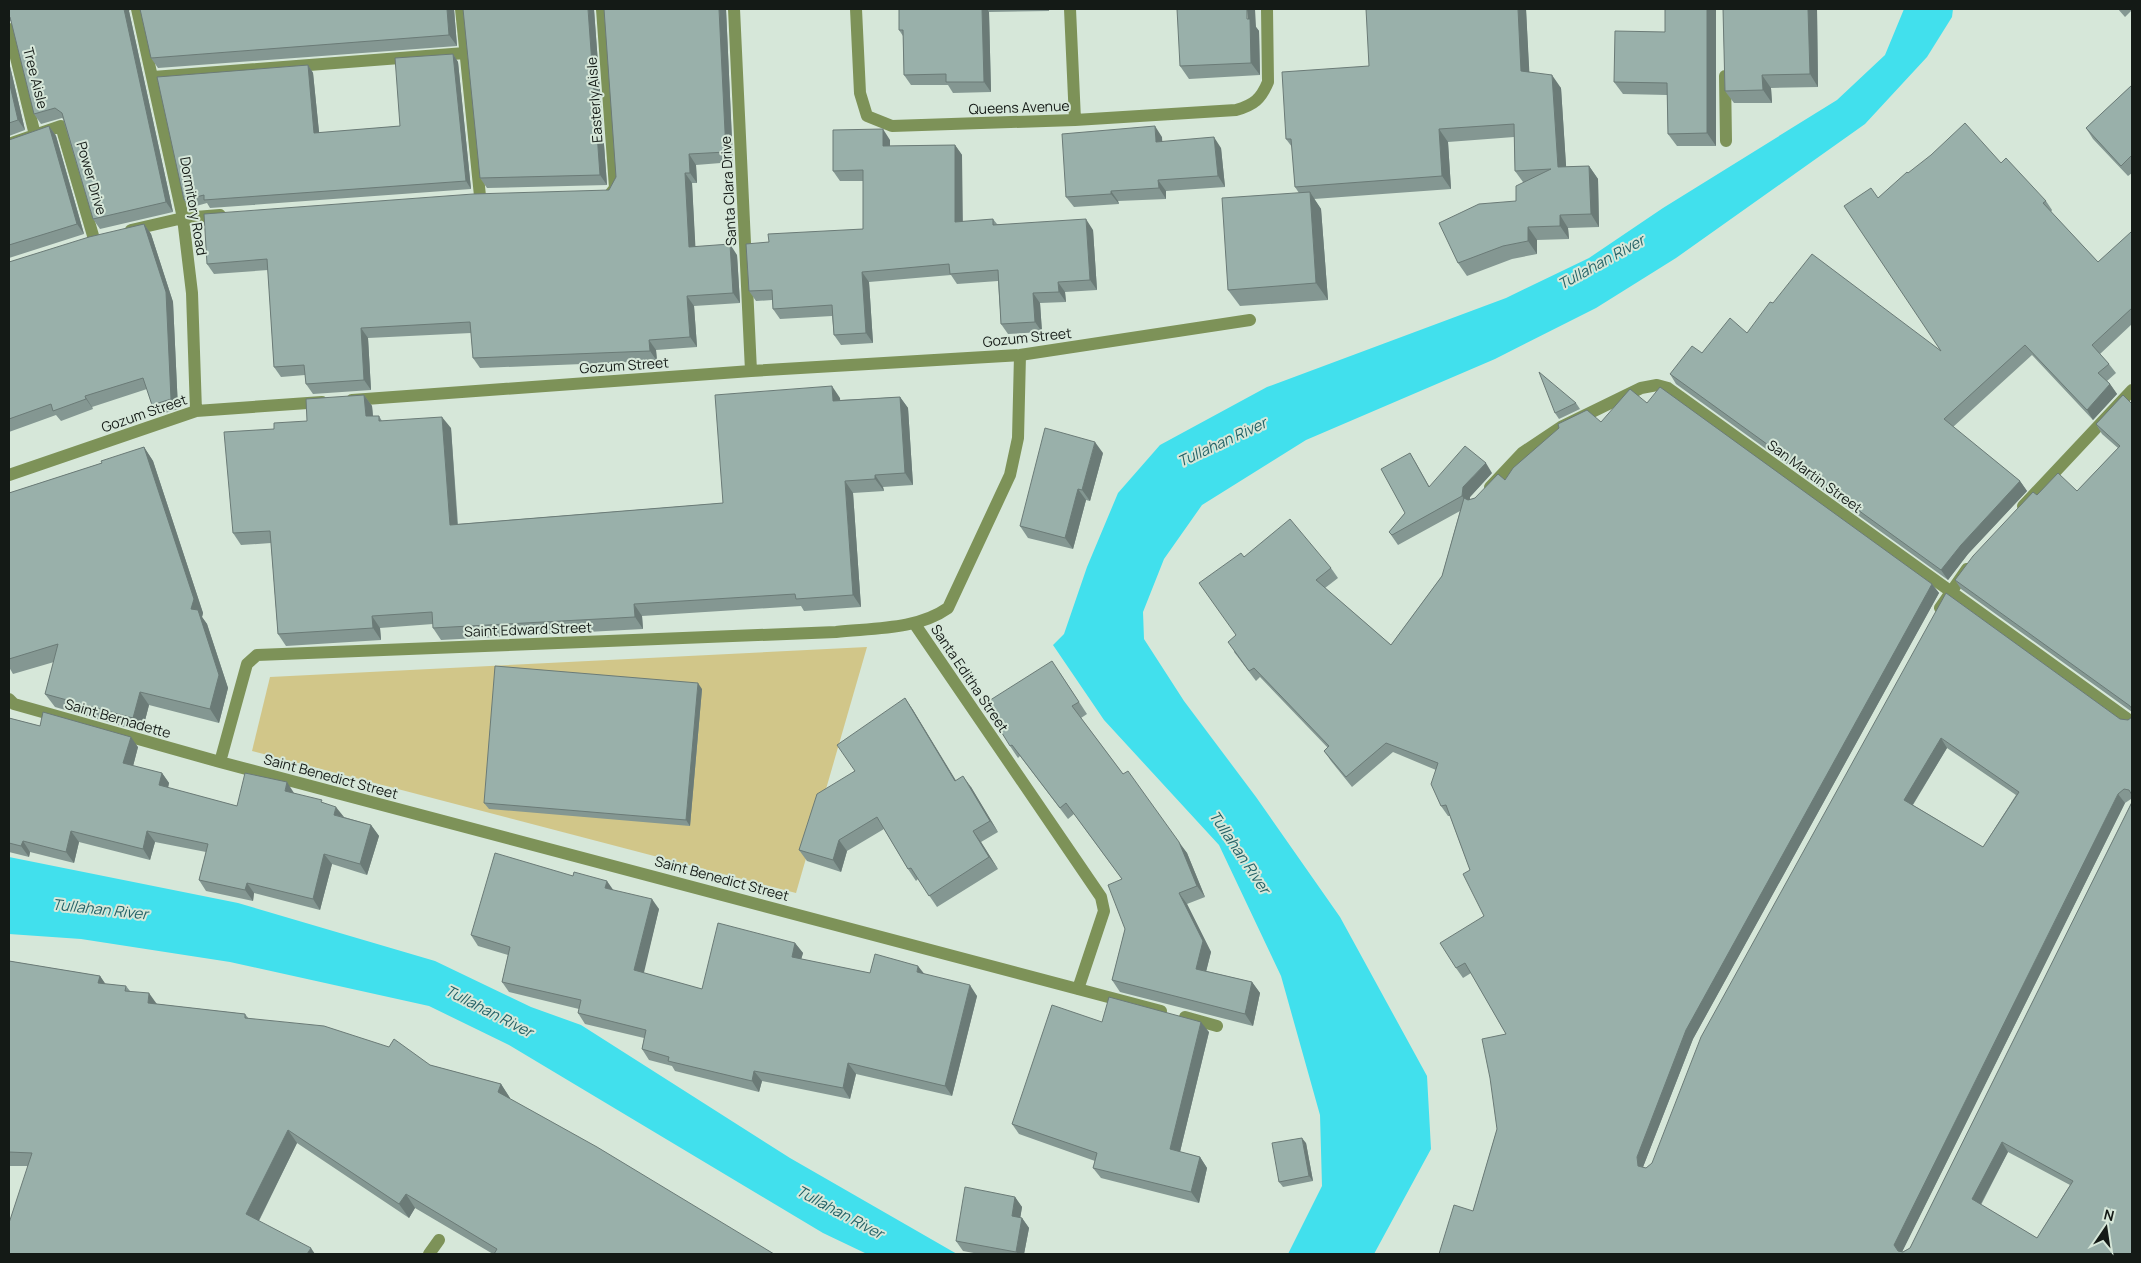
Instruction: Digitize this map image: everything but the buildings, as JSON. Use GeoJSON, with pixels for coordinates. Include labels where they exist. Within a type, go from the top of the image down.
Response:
{"type":"FeatureCollection","features":[{"type":"Feature","properties":{"kind":"street","name":"Dormitory Road"},"geometry":{"type":"LineString","coordinates":[[137,9],[183,218],[192,293],[196,411]]}},
{"type":"Feature","properties":{"kind":"street"},"geometry":{"type":"LineString","coordinates":[[461,9],[479,196]]}},
{"type":"Feature","properties":{"kind":"street","name":"Easterly Aisle"},"geometry":{"type":"LineString","coordinates":[[602,9],[616,188],[612,193],[602,193]]}},
{"type":"Feature","properties":{"kind":"street","name":"Santa Clara Drive"},"geometry":{"type":"LineString","coordinates":[[734,9],[751,371]]}},
{"type":"Feature","properties":{"kind":"street","name":"Queens Avenue"},"geometry":{"type":"LineString","coordinates":[[856,9],[860,93],[868,116],[892,126],[1075,120],[1236,110],[1254,105],[1264,93],[1268,82],[1267,9]]}},
{"type":"Feature","properties":{"kind":"street"},"geometry":{"type":"LineString","coordinates":[[1070,9],[1075,120]]}},
{"type":"Feature","properties":{"kind":"street","name":"Tree Aisle"},"geometry":{"type":"LineString","coordinates":[[9,29],[13,72],[36,135]]}},
{"type":"Feature","properties":{"kind":"street"},"geometry":{"type":"LineString","coordinates":[[153,77],[465,53]]}},
{"type":"Feature","properties":{"kind":"street"},"geometry":{"type":"LineString","coordinates":[[1725,65],[1726,141]]}},
{"type":"Feature","properties":{"kind":"street","name":"Power Drive"},"geometry":{"type":"LineString","coordinates":[[36,135],[61,126],[94,239]]}},
{"type":"Feature","properties":{"kind":"street"},"geometry":{"type":"LineString","coordinates":[[9,144],[36,135]]}},
{"type":"Feature","properties":{"kind":"street"},"geometry":{"type":"LineString","coordinates":[[120,232],[183,218],[232,214]]}},
{"type":"Feature","properties":{"kind":"street","name":"Gozum Street"},"geometry":{"type":"LineString","coordinates":[[9,475],[196,411],[751,371],[1020,355],[1250,320]]}},
{"type":"Feature","properties":{"kind":"street","name":"Santa Editha Street"},"geometry":{"type":"LineString","coordinates":[[1020,355],[1018,438],[1010,475],[948,608],[934,618],[914,623],[1101,897],[1104,911],[1078,989]]}},
{"type":"Feature","properties":{"kind":"street","name":"San Martin Street"},"geometry":{"type":"LineString","coordinates":[[1482,496],[1522,453],[1562,427],[1641,388],[1656,385],[1668,388],[2132,722]]}},
{"type":"Feature","properties":{"kind":"street"},"geometry":{"type":"LineString","coordinates":[[2014,516],[2132,390]]}},
{"type":"Feature","properties":{"kind":"street"},"geometry":{"type":"LineString","coordinates":[[1935,617],[1949,592],[1974,560]]}},
{"type":"Feature","properties":{"kind":"street","name":"Saint Edward Street"},"geometry":{"type":"LineString","coordinates":[[220,762],[247,664],[257,655],[836,632],[914,623]]}},
{"type":"Feature","properties":{"kind":"street","name":"Saint Bernadette"},"geometry":{"type":"LineString","coordinates":[[9,700],[14,704],[220,762]]}},
{"type":"Feature","properties":{"kind":"street","name":"Saint Benedict Street"},"geometry":{"type":"LineString","coordinates":[[220,762],[1217,1026]]}},
{"type":"Feature","properties":{"kind":"street"},"geometry":{"type":"LineString","coordinates":[[429,1254],[439,1240]]}},
{"type":"Feature","properties":{"kind":"shaded area"},"geometry":{"type":"Polygon","coordinates":[[[867,647],[796,893],[252,751],[270,677],[867,647]]]}},
{"type":"Feature","properties":{"kind":"water","name":"Tullahan River"},"geometry":{"type":"Polygon","coordinates":[[[1904,9],[1953,9],[1952,17],[1927,57],[1865,124],[1676,258],[1596,308],[1495,359],[1306,440],[1202,505],[1164,559],[1143,612],[1144,639],[1184,701],[1256,797],[1340,917],[1427,1076],[1431,1149],[1374,1254],[1288,1254],[1322,1186],[1320,1115],[1281,976],[1219,845],[1104,720],[1053,645],[1064,634],[1087,567],[1118,493],[1160,445],[1267,387],[1506,298],[1589,258],[1663,208],[1837,100],[1885,55],[1904,9]]]}},
{"type":"Feature","properties":{"kind":"water","name":"Tullahan River"},"geometry":{"type":"Polygon","coordinates":[[[9,857],[238,903],[435,961],[531,1007],[581,1025],[790,1158],[957,1254],[867,1254],[823,1233],[509,1045],[429,1006],[230,962],[81,939],[9,934],[9,857]]]}}]}
